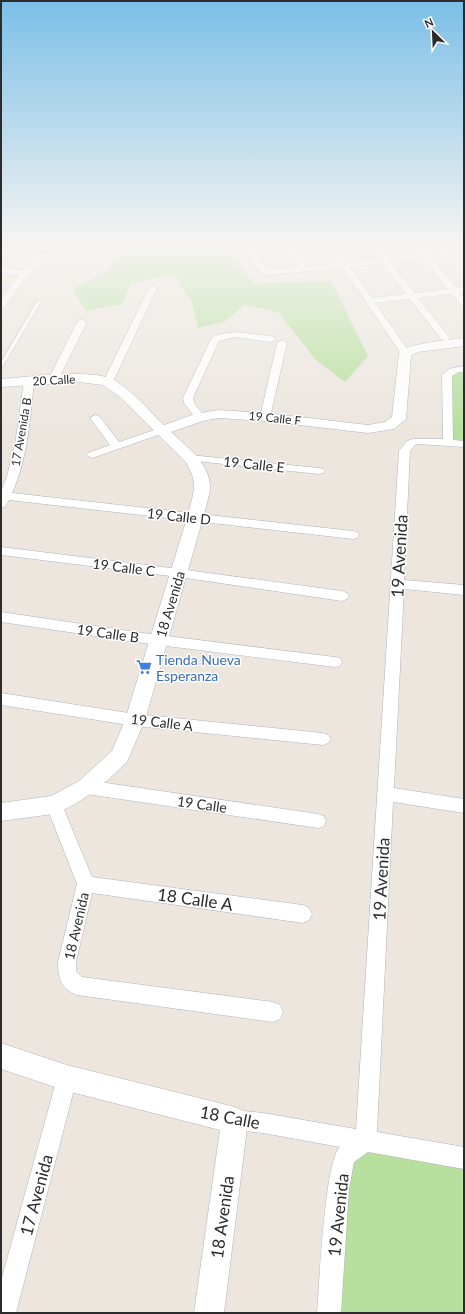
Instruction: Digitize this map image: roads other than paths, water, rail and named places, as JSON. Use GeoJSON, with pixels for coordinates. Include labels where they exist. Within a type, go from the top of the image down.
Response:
{"type":"FeatureCollection","features":[{"type":"Feature","properties":{"kind":"street"},"geometry":{"type":"LineString","coordinates":[[108,382],[145,304]]}},
{"type":"Feature","properties":{"kind":"street"},"geometry":{"type":"LineString","coordinates":[[371,304],[404,353],[416,349],[464,342]]}},
{"type":"Feature","properties":{"kind":"street"},"geometry":{"type":"LineString","coordinates":[[419,304],[445,338]]}},
{"type":"Feature","properties":{"kind":"street"},"geometry":{"type":"LineString","coordinates":[[53,380],[82,322]]}},
{"type":"Feature","properties":{"kind":"street"},"geometry":{"type":"LineString","coordinates":[[200,417],[189,403],[188,398],[215,339],[228,334],[271,339]]}},
{"type":"Feature","properties":{"kind":"street"},"geometry":{"type":"LineString","coordinates":[[265,417],[282,343]]}},
{"type":"Feature","properties":{"kind":"street","name":"19 Calle F"},"geometry":{"type":"LineString","coordinates":[[163,430],[200,417],[218,414],[265,417],[368,430],[389,426],[398,419],[404,353]]}},
{"type":"Feature","properties":{"kind":"street"},"geometry":{"type":"LineString","coordinates":[[464,369],[450,371],[446,379],[448,442],[464,444]]}},
{"type":"Feature","properties":{"kind":"street","name":"20 Calle"},"geometry":{"type":"LineString","coordinates":[[1,383],[79,378],[97,379],[108,382]]}},
{"type":"Feature","properties":{"kind":"street","name":"17 Avenida B"},"geometry":{"type":"LineString","coordinates":[[3,500],[15,470],[29,381]]}},
{"type":"Feature","properties":{"kind":"street","name":"18 Avenida"},"geometry":{"type":"LineString","coordinates":[[108,382],[124,393],[190,458],[199,471],[203,484],[195,518],[135,720],[120,756],[86,787],[54,805],[86,884],[67,962],[67,975],[77,986],[273,1012]]}},
{"type":"Feature","properties":{"kind":"street"},"geometry":{"type":"LineString","coordinates":[[95,418],[117,446]]}},
{"type":"Feature","properties":{"kind":"street"},"geometry":{"type":"LineString","coordinates":[[92,455],[163,430]]}},
{"type":"Feature","properties":{"kind":"street","name":"19 Avenida"},"geometry":{"type":"LineString","coordinates":[[329,1313],[338,1189],[345,1156],[366,1140],[405,451],[411,443],[418,441],[448,442]]}},
{"type":"Feature","properties":{"kind":"street","name":"19 Calle E"},"geometry":{"type":"LineString","coordinates":[[190,458],[319,471]]}},
{"type":"Feature","properties":{"kind":"street","name":"19 Calle D"},"geometry":{"type":"LineString","coordinates":[[3,500],[353,535]]}},
{"type":"Feature","properties":{"kind":"street","name":"19 Calle C"},"geometry":{"type":"LineString","coordinates":[[1,551],[179,573],[342,596]]}},
{"type":"Feature","properties":{"kind":"street"},"geometry":{"type":"LineString","coordinates":[[398,584],[464,590]]}},
{"type":"Feature","properties":{"kind":"street","name":"19 Calle B"},"geometry":{"type":"LineString","coordinates":[[1,617],[159,640],[335,662]]}},
{"type":"Feature","properties":{"kind":"street","name":"19 Calle A"},"geometry":{"type":"LineString","coordinates":[[1,699],[135,720],[323,739]]}},
{"type":"Feature","properties":{"kind":"street","name":"19 Calle"},"geometry":{"type":"LineString","coordinates":[[86,787],[318,821]]}},
{"type":"Feature","properties":{"kind":"street"},"geometry":{"type":"LineString","coordinates":[[386,794],[464,806]]}},
{"type":"Feature","properties":{"kind":"street"},"geometry":{"type":"LineString","coordinates":[[1,812],[54,805]]}},
{"type":"Feature","properties":{"kind":"street","name":"18 Calle A"},"geometry":{"type":"LineString","coordinates":[[86,884],[303,914]]}},
{"type":"Feature","properties":{"kind":"street","name":"18 Calle"},"geometry":{"type":"LineString","coordinates":[[1,1056],[67,1078],[235,1120],[263,1123],[366,1140],[464,1158]]}},
{"type":"Feature","properties":{"kind":"street","name":"17 Avenida"},"geometry":{"type":"LineString","coordinates":[[4,1313],[67,1078]]}},
{"type":"Feature","properties":{"kind":"street","name":"18 Avenida"},"geometry":{"type":"LineString","coordinates":[[209,1313],[235,1120]]}},
{"type":"Feature","properties":{"kind":"lane"},"geometry":{"type":"LineString","coordinates":[[1,366],[38,304]]}},
{"type":"Feature","properties":{"kind":"place","name":"Tienda Nueva Esperanza"},"geometry":{"type":"Point","coordinates":[144,667]}}]}
